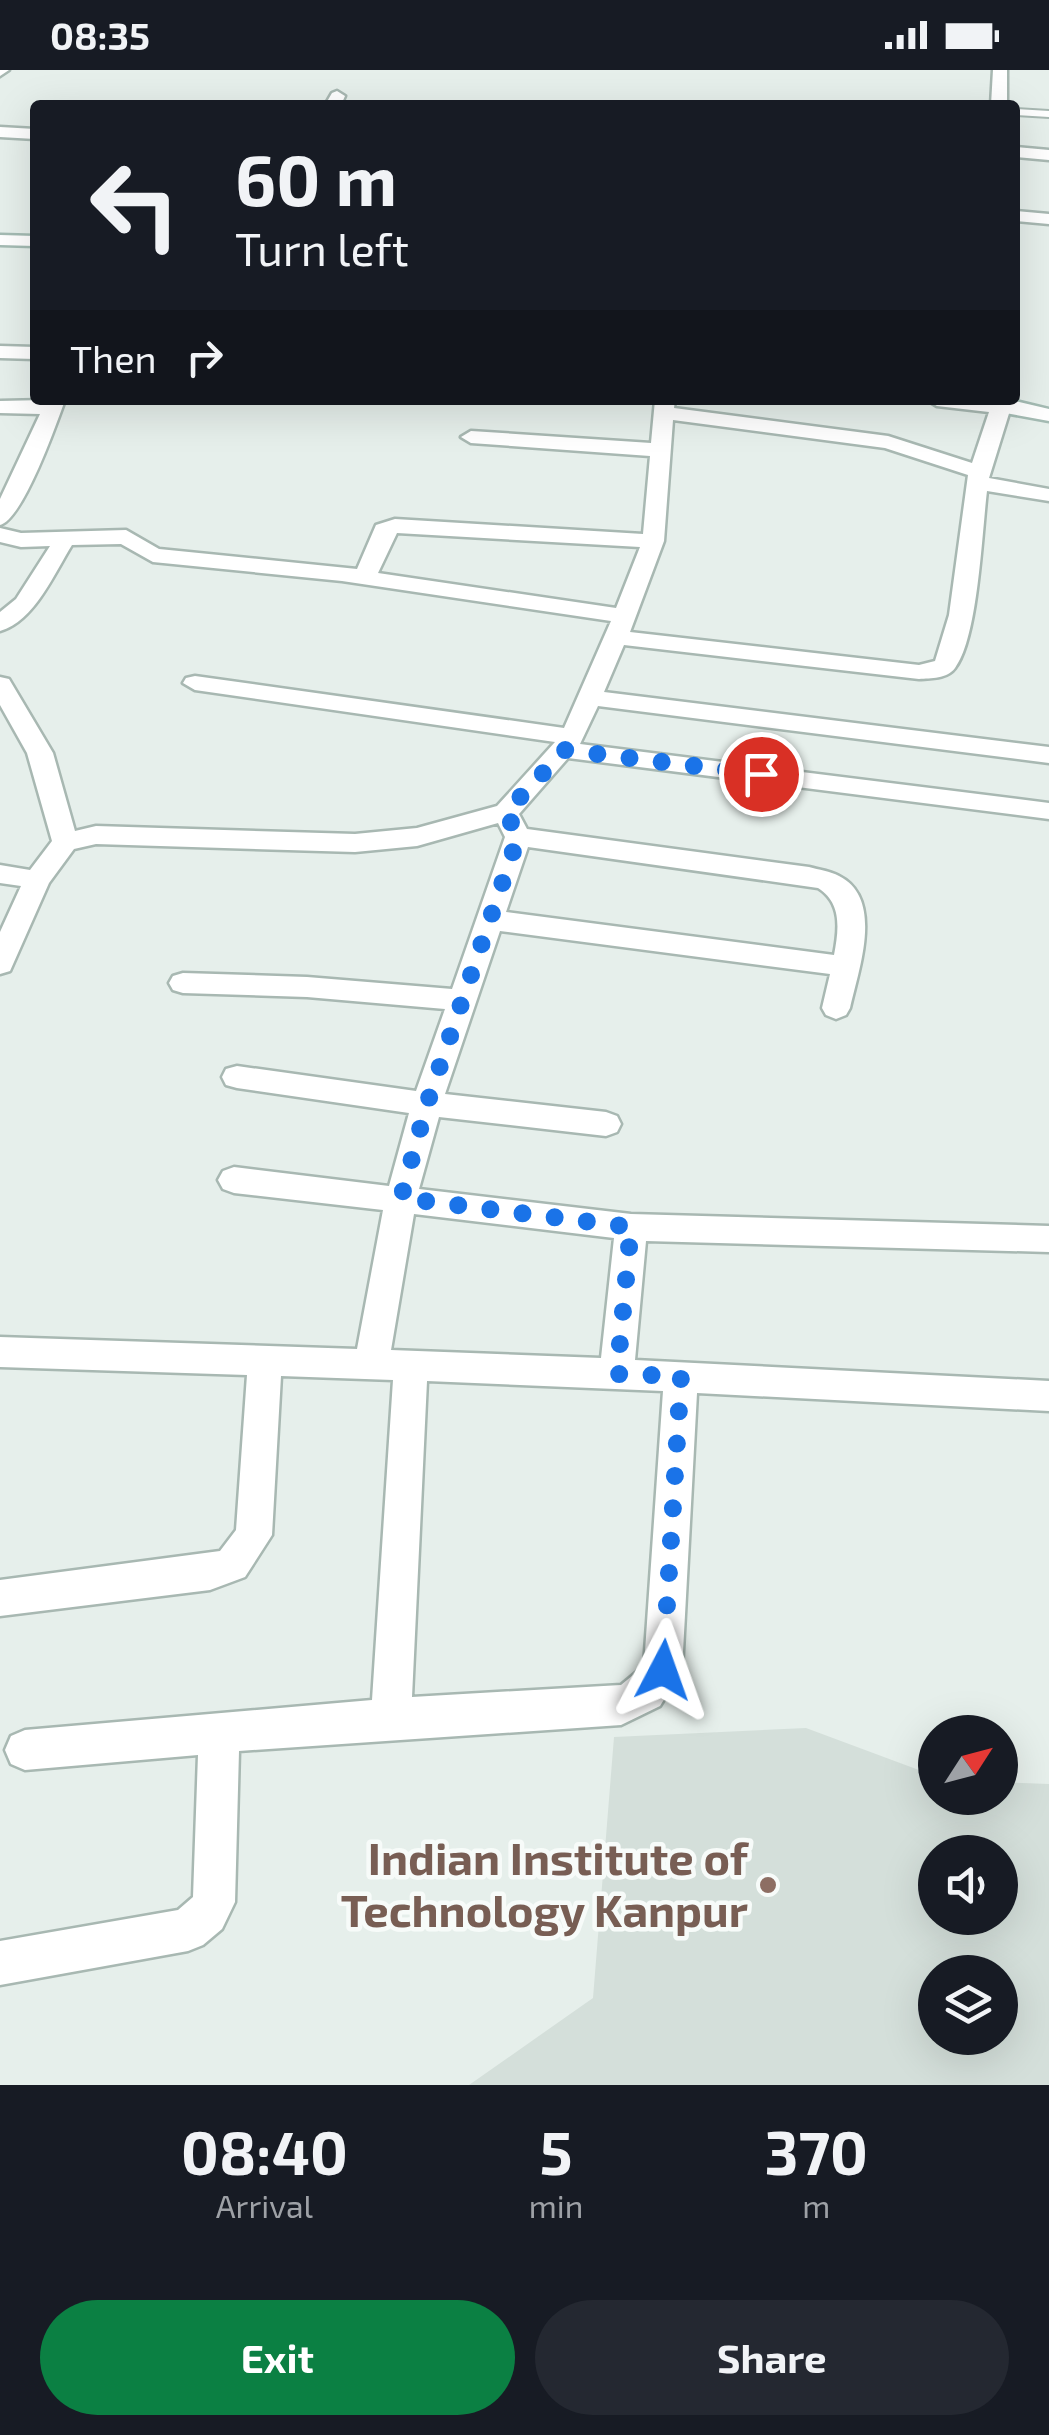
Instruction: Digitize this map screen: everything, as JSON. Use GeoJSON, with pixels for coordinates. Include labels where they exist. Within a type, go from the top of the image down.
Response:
{"type":"FeatureCollection","features":[{"type":"Feature","properties":{"kind":"street"},"geometry":{"type":"LineString","coordinates":[[999,100],[1000,70]]}},
{"type":"Feature","properties":{"kind":"street"},"geometry":{"type":"LineString","coordinates":[[0,132],[30,134]]}},
{"type":"Feature","properties":{"kind":"street"},"geometry":{"type":"LineString","coordinates":[[1020,152],[1049,155]]}},
{"type":"Feature","properties":{"kind":"street"},"geometry":{"type":"LineString","coordinates":[[1020,216],[1049,219]]}},
{"type":"Feature","properties":{"kind":"street"},"geometry":{"type":"LineString","coordinates":[[0,240],[30,241]]}},
{"type":"Feature","properties":{"kind":"street"},"geometry":{"type":"LineString","coordinates":[[0,352],[30,353]]}},
{"type":"Feature","properties":{"kind":"street"},"geometry":{"type":"LineString","coordinates":[[0,406],[30,405]]}},
{"type":"Feature","properties":{"kind":"street"},"geometry":{"type":"LineString","coordinates":[[0,518],[32,458],[53,405]]}},
{"type":"Feature","properties":{"kind":"street"},"geometry":{"type":"LineString","coordinates":[[0,534],[21,540],[126,537],[153,556],[365,577],[620,626],[918,672],[940,670],[946,664],[961,616],[979,478],[1001,405]]}},
{"type":"Feature","properties":{"kind":"street"},"geometry":{"type":"LineString","coordinates":[[1006,405],[1049,414]]}},
{"type":"Feature","properties":{"kind":"street"},"geometry":{"type":"LineString","coordinates":[[372,1364],[401,1198],[427,1104],[492,920],[512,824],[569,744],[592,698],[653,541],[664,406],[888,442],[979,478],[1049,495]]}},
{"type":"Feature","properties":{"kind":"street"},"geometry":{"type":"LineString","coordinates":[[470,437],[659,450]]}},
{"type":"Feature","properties":{"kind":"street"},"geometry":{"type":"LineString","coordinates":[[0,458],[32,458]]}},
{"type":"Feature","properties":{"kind":"street"},"geometry":{"type":"LineString","coordinates":[[365,577],[384,530],[395,526],[653,541]]}},
{"type":"Feature","properties":{"kind":"street"},"geometry":{"type":"LineString","coordinates":[[0,624],[24,603],[66,538]]}},
{"type":"Feature","properties":{"kind":"street"},"geometry":{"type":"LineString","coordinates":[[195,682],[569,744],[919,767],[1046,783]]}},
{"type":"Feature","properties":{"kind":"street"},"geometry":{"type":"LineString","coordinates":[[0,684],[40,753],[65,842]]}},
{"type":"Feature","properties":{"kind":"street"},"geometry":{"type":"LineString","coordinates":[[592,698],[919,767],[1046,783]]}},
{"type":"Feature","properties":{"kind":"street"},"geometry":{"type":"LineString","coordinates":[[0,964],[37,880],[65,842],[96,835],[354,843],[512,824],[809,876],[832,884],[847,898],[852,921],[836,1008]]}},
{"type":"Feature","properties":{"kind":"street"},"geometry":{"type":"LineString","coordinates":[[0,874],[37,880]]}},
{"type":"Feature","properties":{"kind":"street"},"geometry":{"type":"LineString","coordinates":[[492,920],[844,966]]}},
{"type":"Feature","properties":{"kind":"street"},"geometry":{"type":"LineString","coordinates":[[184,982],[464,1000]]}},
{"type":"Feature","properties":{"kind":"street"},"geometry":{"type":"LineString","coordinates":[[236,1076],[427,1104],[606,1124]]}},
{"type":"Feature","properties":{"kind":"street"},"geometry":{"type":"LineString","coordinates":[[234,1180],[631,1227],[1049,1239]]}},
{"type":"Feature","properties":{"kind":"street"},"geometry":{"type":"LineString","coordinates":[[617,1374],[631,1227]]}},
{"type":"Feature","properties":{"kind":"street"},"geometry":{"type":"LineString","coordinates":[[0,1352],[681,1376],[1049,1396]]}},
{"type":"Feature","properties":{"kind":"street"},"geometry":{"type":"LineString","coordinates":[[0,1598],[210,1572],[232,1565],[254,1535],[265,1361]]}},
{"type":"Feature","properties":{"kind":"street"},"geometry":{"type":"LineString","coordinates":[[392,1718],[411,1365]]}},
{"type":"Feature","properties":{"kind":"street"},"geometry":{"type":"LineString","coordinates":[[25,1750],[392,1718],[621,1705],[654,1688],[663,1670],[681,1376]]}},
{"type":"Feature","properties":{"kind":"street"},"geometry":{"type":"LineString","coordinates":[[0,1963],[188,1930],[208,1914],[214,1902],[219,1734]]}},
{"type":"Feature","properties":{"kind":"lane"},"geometry":{"type":"LineString","coordinates":[[1020,112],[1049,114]]}},
{"type":"Feature","properties":{"kind":"shaded area","name":"Indian Institute of Technology Kanpur"},"geometry":{"type":"Polygon","coordinates":[[[806,1728],[918,1770],[918,1815],[1018,1815],[1018,1783],[1049,1784],[1049,2085],[469,2085],[593,1998],[614,1737],[806,1728]]]}},
{"type":"Feature","properties":{"kind":"place","name":"Indian Institute of Technology Kanpur"},"geometry":{"type":"Point","coordinates":[768,1885]}},
{"type":"Feature","properties":{"kind":"route"},"geometry":{"type":"LineString","coordinates":[[663,1670],[681,1376],[617,1374],[631,1227],[401,1198],[427,1104],[518,837],[506,812],[565,750],[761,774]]}}]}
